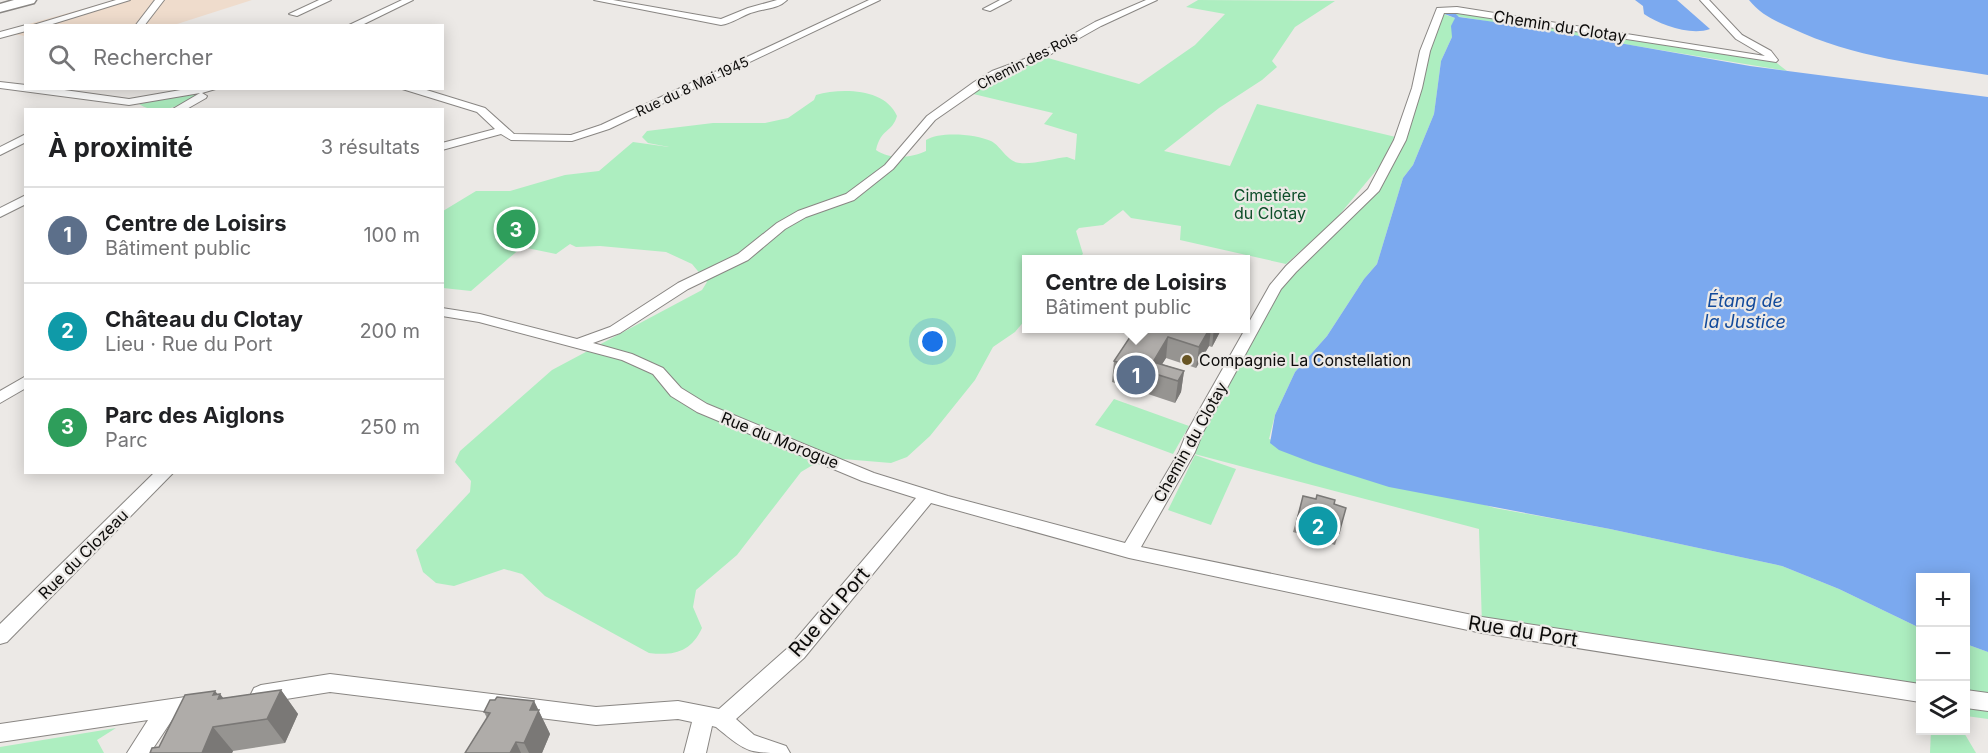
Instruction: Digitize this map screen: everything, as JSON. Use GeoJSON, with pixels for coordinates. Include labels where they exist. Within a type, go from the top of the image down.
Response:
{"type":"FeatureCollection","features":[{"type":"Feature","properties":{"kind":"highway"},"geometry":{"type":"LineString","coordinates":[[0,3],[9,0]]}},
{"type":"Feature","properties":{"kind":"highway"},"geometry":{"type":"LineString","coordinates":[[0,8],[29,0]]}},
{"type":"Feature","properties":{"kind":"street"},"geometry":{"type":"LineString","coordinates":[[41,24],[126,0]]}},
{"type":"Feature","properties":{"kind":"street"},"geometry":{"type":"LineString","coordinates":[[141,24],[160,0]]}},
{"type":"Feature","properties":{"kind":"street"},"geometry":{"type":"LineString","coordinates":[[294,14],[327,0]]}},
{"type":"Feature","properties":{"kind":"street"},"geometry":{"type":"LineString","coordinates":[[390,0],[406,1]]}},
{"type":"Feature","properties":{"kind":"street"},"geometry":{"type":"LineString","coordinates":[[598,0],[721,22],[729,22],[747,11],[777,4],[783,0]]}},
{"type":"Feature","properties":{"kind":"street"},"geometry":{"type":"LineString","coordinates":[[636,7],[650,0]]}},
{"type":"Feature","properties":{"kind":"street","name":"Rue du 8 Mai 1945"},"geometry":{"type":"LineString","coordinates":[[503,130],[511,137],[546,139],[572,138],[594,132],[876,0]]}},
{"type":"Feature","properties":{"kind":"street"},"geometry":{"type":"LineString","coordinates":[[987,9],[1007,0]]}},
{"type":"Feature","properties":{"kind":"street","name":"Chemin des Rois"},"geometry":{"type":"LineString","coordinates":[[581,343],[615,330],[682,286],[743,257],[782,226],[802,214],[850,196],[890,167],[915,134],[931,118],[987,78],[1041,56],[1071,38],[1153,0]]}},
{"type":"Feature","properties":{"kind":"street","name":"Chemin du Clotay"},"geometry":{"type":"LineString","coordinates":[[1129,551],[1187,452],[1195,432],[1275,288],[1291,269],[1372,191],[1401,140],[1417,88],[1425,51],[1440,10],[1457,10],[1773,60],[1768,53],[1739,37],[1704,0]]}},
{"type":"Feature","properties":{"kind":"street"},"geometry":{"type":"LineString","coordinates":[[355,24],[406,1]]}},
{"type":"Feature","properties":{"kind":"street"},"geometry":{"type":"LineString","coordinates":[[0,35],[24,29]]}},
{"type":"Feature","properties":{"kind":"street"},"geometry":{"type":"LineString","coordinates":[[0,85],[24,89]]}},
{"type":"Feature","properties":{"kind":"street"},"geometry":{"type":"LineString","coordinates":[[34,90],[129,102],[202,90]]}},
{"type":"Feature","properties":{"kind":"street"},"geometry":{"type":"LineString","coordinates":[[180,108],[215,90]]}},
{"type":"Feature","properties":{"kind":"street"},"geometry":{"type":"LineString","coordinates":[[413,90],[481,110],[503,130]]}},
{"type":"Feature","properties":{"kind":"street"},"geometry":{"type":"LineString","coordinates":[[78,108],[94,99]]}},
{"type":"Feature","properties":{"kind":"street"},"geometry":{"type":"LineString","coordinates":[[129,102],[136,108]]}},
{"type":"Feature","properties":{"kind":"street"},"geometry":{"type":"LineString","coordinates":[[444,146],[503,130]]}},
{"type":"Feature","properties":{"kind":"street"},"geometry":{"type":"LineString","coordinates":[[0,152],[24,138]]}},
{"type":"Feature","properties":{"kind":"street"},"geometry":{"type":"LineString","coordinates":[[0,213],[24,200]]}},
{"type":"Feature","properties":{"kind":"street","name":"Rue du Morogue"},"geometry":{"type":"LineString","coordinates":[[444,312],[480,318],[627,357],[658,371],[676,392],[702,408],[868,477],[928,496],[1129,551]]}},
{"type":"Feature","properties":{"kind":"street"},"geometry":{"type":"LineString","coordinates":[[0,398],[24,382]]}},
{"type":"Feature","properties":{"kind":"street","name":"Rue du Clozeau"},"geometry":{"type":"LineString","coordinates":[[0,636],[164,474]]}},
{"type":"Feature","properties":{"kind":"street","name":"Rue du Port"},"geometry":{"type":"LineString","coordinates":[[713,717],[797,652],[928,496]]}},
{"type":"Feature","properties":{"kind":"street","name":"Rue du Port"},"geometry":{"type":"LineString","coordinates":[[1129,551],[1482,625],[1916,692]]}},
{"type":"Feature","properties":{"kind":"street"},"geometry":{"type":"LineString","coordinates":[[246,696],[330,683],[596,716],[678,710],[713,717],[747,742],[779,753]]}},
{"type":"Feature","properties":{"kind":"street"},"geometry":{"type":"LineString","coordinates":[[0,733],[224,700]]}},
{"type":"Feature","properties":{"kind":"street"},"geometry":{"type":"LineString","coordinates":[[1970,700],[1988,702]]}},
{"type":"Feature","properties":{"kind":"street"},"geometry":{"type":"LineString","coordinates":[[138,753],[168,709]]}},
{"type":"Feature","properties":{"kind":"street"},"geometry":{"type":"LineString","coordinates":[[694,753],[713,717]]}},
{"type":"Feature","properties":{"kind":"shaded area"},"geometry":{"type":"Polygon","coordinates":[[[115,0],[252,0],[177,24],[29,24],[115,0]]]}},
{"type":"Feature","properties":{"kind":"shaded area"},"geometry":{"type":"Polygon","coordinates":[[[24,25],[24,36],[0,32],[24,25]]]}},
{"type":"Feature","properties":{"kind":"green space","name":"Cimetière du Clotay"},"geometry":{"type":"Polygon","coordinates":[[[1198,0],[1335,1],[1295,27],[1272,61],[1277,67],[1164,151],[1230,166],[1257,104],[1400,138],[1440,10],[1773,60],[1787,71],[1443,14],[1455,18],[1452,37],[1441,61],[1434,114],[1413,165],[1403,178],[1377,264],[1364,279],[1327,336],[1295,372],[1275,415],[1269,439],[1495,508],[1610,529],[1782,566],[1839,589],[1916,626],[1916,697],[1914,693],[1482,625],[1479,529],[1187,452],[1275,288],[1373,191],[1394,149],[1335,220],[1286,264],[1180,240],[1181,226],[1131,218],[1123,210],[1103,225],[1079,228],[1076,231],[1082,255],[1022,255],[1022,324],[1015,332],[993,347],[975,380],[930,436],[907,457],[891,463],[843,459],[811,466],[801,472],[737,555],[696,590],[693,607],[702,628],[693,642],[681,651],[666,654],[649,653],[545,596],[522,574],[504,569],[454,586],[436,583],[423,572],[416,550],[470,492],[471,481],[455,462],[460,451],[552,370],[702,290],[707,282],[692,264],[666,252],[600,246],[576,247],[570,244],[556,254],[522,247],[471,291],[444,288],[444,210],[476,191],[510,191],[565,175],[599,171],[633,142],[669,147],[648,143],[642,137],[647,131],[713,123],[765,123],[788,118],[814,100],[816,95],[838,91],[873,95],[891,107],[897,116],[881,138],[876,150],[888,155],[901,157],[920,153],[926,151],[926,140],[932,137],[958,134],[991,141],[1015,162],[1036,162],[1067,157],[1075,160],[1077,134],[1044,124],[1053,113],[965,92],[996,73],[1041,56],[1139,84],[1195,45],[1225,14],[1186,7],[1198,0]]]}},
{"type":"Feature","properties":{"kind":"green space"},"geometry":{"type":"Polygon","coordinates":[[[199,93],[201,95],[170,108],[147,108],[139,104],[199,93]]]}},
{"type":"Feature","properties":{"kind":"green space"},"geometry":{"type":"Polygon","coordinates":[[[1114,399],[1189,426],[1173,454],[1095,425],[1114,399]]]}},
{"type":"Feature","properties":{"kind":"green space"},"geometry":{"type":"Polygon","coordinates":[[[1195,455],[1236,469],[1211,525],[1168,510],[1195,455]]]}},
{"type":"Feature","properties":{"kind":"green space"},"geometry":{"type":"Polygon","coordinates":[[[1970,645],[1988,652],[1988,719],[1970,717],[1970,645]]]}},
{"type":"Feature","properties":{"kind":"green space"},"geometry":{"type":"Polygon","coordinates":[[[116,728],[97,740],[104,753],[0,753],[0,747],[116,728]]]}},
{"type":"Feature","properties":{"kind":"green space"},"geometry":{"type":"Polygon","coordinates":[[[1931,735],[1965,735],[1976,753],[1930,753],[1931,735]]]}},
{"type":"Feature","properties":{"kind":"water"},"geometry":{"type":"Polygon","coordinates":[[[1635,0],[1677,0],[1710,29],[1685,30],[1658,22],[1644,14],[1643,6],[1635,0]]]}},
{"type":"Feature","properties":{"kind":"water"},"geometry":{"type":"Polygon","coordinates":[[[1749,0],[1988,0],[1988,75],[1888,59],[1839,46],[1774,20],[1749,0]]]}},
{"type":"Feature","properties":{"kind":"water","name":"Étang de la Justice"},"geometry":{"type":"Polygon","coordinates":[[[1454,12],[1459,17],[1750,66],[1988,97],[1988,652],[1970,645],[1970,573],[1916,573],[1916,626],[1839,589],[1782,566],[1610,529],[1389,487],[1313,463],[1279,450],[1270,443],[1275,415],[1295,372],[1327,336],[1364,279],[1377,264],[1403,178],[1413,165],[1434,114],[1441,61],[1452,37],[1451,26],[1455,18],[1442,13],[1454,12]]]}},
{"type":"Feature","properties":{"kind":"building"},"geometry":{"type":"Polygon","coordinates":[[[1133,333],[1207,333],[1199,347],[1168,337],[1153,362],[1184,371],[1178,381],[1114,361],[1133,333]]]}},
{"type":"Feature","properties":{"kind":"building"},"geometry":{"type":"Polygon","coordinates":[[[1317,495],[1335,500],[1334,504],[1346,508],[1339,533],[1297,520],[1303,496],[1316,499],[1317,495]]]}},
{"type":"Feature","properties":{"kind":"building"},"geometry":{"type":"Polygon","coordinates":[[[281,690],[267,719],[213,727],[202,753],[150,753],[152,748],[159,747],[185,695],[215,691],[213,695],[220,694],[218,699],[281,690]]]}},
{"type":"Feature","properties":{"kind":"building"},"geometry":{"type":"Polygon","coordinates":[[[497,697],[534,701],[530,710],[539,710],[524,743],[516,742],[510,753],[465,753],[490,713],[484,712],[490,700],[495,700],[497,697]]]}},
{"type":"Feature","properties":{"kind":"place","name":"Parc des Aiglons"},"geometry":{"type":"Point","coordinates":[516,229]}},
{"type":"Feature","properties":{"kind":"place","name":"Compagnie La Constellation"},"geometry":{"type":"Point","coordinates":[1187,360]}},
{"type":"Feature","properties":{"kind":"place","name":"Centre de Loisirs"},"geometry":{"type":"Point","coordinates":[1136,375]}},
{"type":"Feature","properties":{"kind":"place","name":"Château du Clotay"},"geometry":{"type":"Point","coordinates":[1318,526]}}]}
